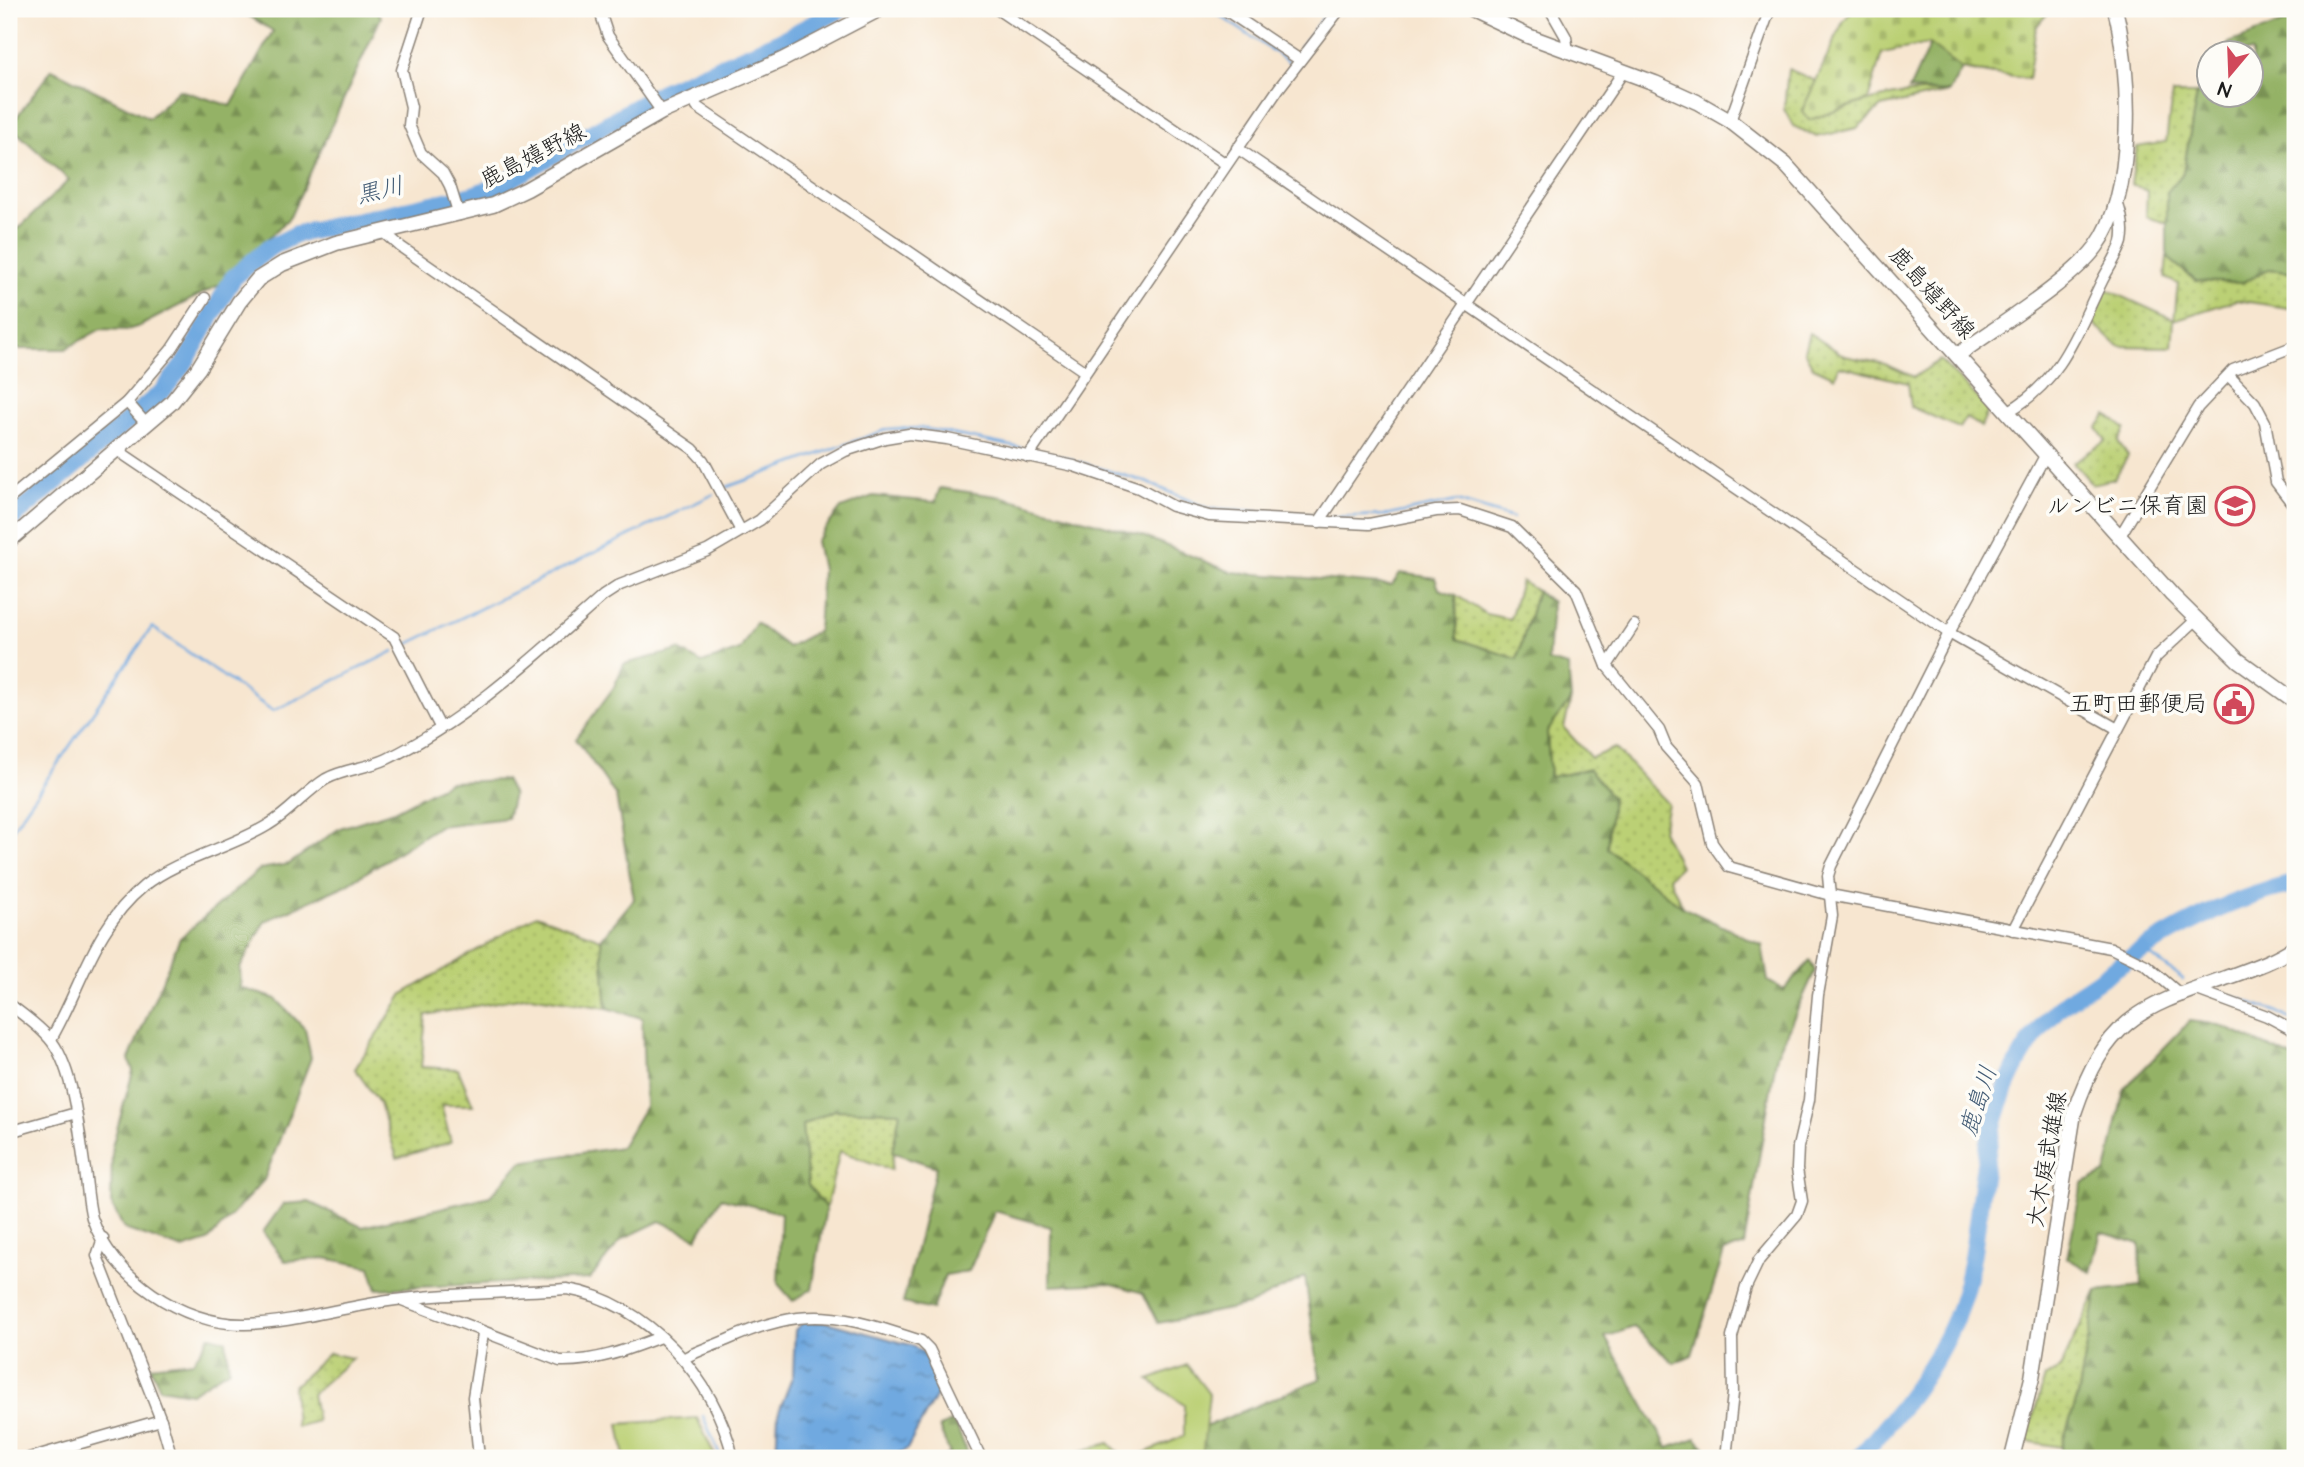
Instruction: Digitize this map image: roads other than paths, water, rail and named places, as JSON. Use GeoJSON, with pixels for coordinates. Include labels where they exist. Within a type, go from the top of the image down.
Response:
{"type":"FeatureCollection","features":[{"type":"Feature","properties":{"kind":"main road","name":"鹿島嬉野線"},"geometry":{"type":"LineString","coordinates":[[9,541],[117,450],[144,422],[171,403],[198,369],[239,302],[258,279],[306,252],[493,205],[527,189],[662,112],[782,60],[880,9]]}},
{"type":"Feature","properties":{"kind":"main road","name":"鹿島嬉野線"},"geometry":{"type":"LineString","coordinates":[[1471,9],[1568,52],[1655,83],[1730,121],[1785,164],[2196,620],[2238,660],[2295,701]]}},
{"type":"Feature","properties":{"kind":"main road"},"geometry":{"type":"LineString","coordinates":[[1958,355],[2079,266],[2097,246],[2116,200],[2129,95],[2123,40],[2115,9]]}},
{"type":"Feature","properties":{"kind":"main road","name":"大木庭武雄線"},"geometry":{"type":"LineString","coordinates":[[2012,1458],[2032,1378],[2074,1113],[2087,1074],[2102,1049],[2123,1026],[2146,1008],[2261,965],[2295,947]]}},
{"type":"Feature","properties":{"kind":"street"},"geometry":{"type":"LineString","coordinates":[[422,9],[402,71],[411,107],[409,125],[421,153],[443,173],[459,215]]}},
{"type":"Feature","properties":{"kind":"street"},"geometry":{"type":"LineString","coordinates":[[599,9],[608,36],[662,112]]}},
{"type":"Feature","properties":{"kind":"street"},"geometry":{"type":"LineString","coordinates":[[997,9],[1226,164]]}},
{"type":"Feature","properties":{"kind":"street"},"geometry":{"type":"LineString","coordinates":[[1224,9],[1300,60]]}},
{"type":"Feature","properties":{"kind":"street"},"geometry":{"type":"LineString","coordinates":[[1028,457],[1237,148],[1340,9]]}},
{"type":"Feature","properties":{"kind":"street"},"geometry":{"type":"LineString","coordinates":[[1549,9],[1566,37],[1568,52]]}},
{"type":"Feature","properties":{"kind":"street"},"geometry":{"type":"LineString","coordinates":[[1730,121],[1770,9]]}},
{"type":"Feature","properties":{"kind":"street"},"geometry":{"type":"LineString","coordinates":[[1319,522],[1623,72]]}},
{"type":"Feature","properties":{"kind":"street"},"geometry":{"type":"LineString","coordinates":[[693,99],[697,107],[1084,371]]}},
{"type":"Feature","properties":{"kind":"street"},"geometry":{"type":"LineString","coordinates":[[1237,148],[1949,633],[2116,729]]}},
{"type":"Feature","properties":{"kind":"street"},"geometry":{"type":"LineString","coordinates":[[2009,411],[2026,401],[2048,379],[2074,345],[2122,243],[2123,216],[2116,200]]}},
{"type":"Feature","properties":{"kind":"street"},"geometry":{"type":"LineString","coordinates":[[384,232],[693,449],[703,460],[741,531]]}},
{"type":"Feature","properties":{"kind":"street"},"geometry":{"type":"LineString","coordinates":[[9,499],[129,404],[205,298]]}},
{"type":"Feature","properties":{"kind":"street"},"geometry":{"type":"LineString","coordinates":[[2120,536],[2181,431],[2198,407],[2233,370],[2295,346]]}},
{"type":"Feature","properties":{"kind":"street"},"geometry":{"type":"LineString","coordinates":[[2229,376],[2255,403],[2265,422],[2276,482],[2295,507]]}},
{"type":"Feature","properties":{"kind":"street"},"geometry":{"type":"LineString","coordinates":[[129,404],[144,422]]}},
{"type":"Feature","properties":{"kind":"street"},"geometry":{"type":"LineString","coordinates":[[51,1039],[71,1005],[93,947],[143,887],[162,874],[238,842],[271,824],[327,779],[386,759],[440,727],[498,689],[603,596],[620,585],[707,551],[760,520],[821,464],[845,451],[909,434],[947,439],[1073,466],[1139,488],[1172,506],[1209,516],[1369,524],[1436,511],[1460,510],[1512,527],[1576,590],[1607,666],[1659,730],[1666,747],[1698,783],[1712,843],[1729,867],[1830,894],[2111,948],[2146,965],[2182,996]]}},
{"type":"Feature","properties":{"kind":"street"},"geometry":{"type":"LineString","coordinates":[[117,450],[394,637],[440,727]]}},
{"type":"Feature","properties":{"kind":"street"},"geometry":{"type":"LineString","coordinates":[[1726,1458],[1733,1393],[1732,1337],[1746,1287],[1759,1259],[1797,1215],[1802,1201],[1797,1169],[1798,1147],[1809,1100],[1818,995],[1832,916],[1828,876],[1839,846],[1949,633],[2046,454]]}},
{"type":"Feature","properties":{"kind":"street"},"geometry":{"type":"LineString","coordinates":[[2013,930],[2156,657],[2196,620]]}},
{"type":"Feature","properties":{"kind":"street"},"geometry":{"type":"LineString","coordinates":[[1607,666],[1634,625]]}},
{"type":"Feature","properties":{"kind":"street"},"geometry":{"type":"LineString","coordinates":[[2197,990],[2267,1016],[2295,1031]]}},
{"type":"Feature","properties":{"kind":"street"},"geometry":{"type":"LineString","coordinates":[[9,1004],[51,1039],[64,1066],[76,1113],[93,1218],[128,1275],[150,1294],[182,1310],[218,1321],[268,1322],[402,1300],[567,1289],[594,1294],[621,1306],[660,1337],[682,1359],[709,1397],[733,1458]]}},
{"type":"Feature","properties":{"kind":"street"},"geometry":{"type":"LineString","coordinates":[[9,1132],[76,1113]]}},
{"type":"Feature","properties":{"kind":"street"},"geometry":{"type":"LineString","coordinates":[[103,1238],[97,1256],[161,1420],[172,1458]]}},
{"type":"Feature","properties":{"kind":"street"},"geometry":{"type":"LineString","coordinates":[[402,1300],[482,1334],[560,1361],[581,1362],[612,1356],[660,1337]]}},
{"type":"Feature","properties":{"kind":"street"},"geometry":{"type":"LineString","coordinates":[[682,1359],[705,1346],[765,1322],[810,1315],[828,1316],[921,1341],[929,1349],[981,1458]]}},
{"type":"Feature","properties":{"kind":"street"},"geometry":{"type":"LineString","coordinates":[[479,1458],[473,1397],[482,1334]]}},
{"type":"Feature","properties":{"kind":"street"},"geometry":{"type":"LineString","coordinates":[[29,1458],[161,1420]]}},
{"type":"Feature","properties":{"kind":"water"},"geometry":{"type":"Polygon","coordinates":[[[826,1322],[911,1345],[924,1353],[939,1390],[907,1449],[890,1458],[776,1458],[778,1414],[793,1375],[795,1330],[802,1323],[826,1322]]]}},
{"type":"Feature","properties":{"kind":"waterway","name":"黒川"},"geometry":{"type":"LineString","coordinates":[[9,521],[162,392],[184,364],[233,278],[269,248],[297,234],[473,195],[503,184],[662,92],[780,41],[842,9]]}},
{"type":"Feature","properties":{"kind":"waterway"},"geometry":{"type":"LineString","coordinates":[[1210,9],[1289,62]]}},
{"type":"Feature","properties":{"kind":"waterway"},"geometry":{"type":"LineString","coordinates":[[1300,47],[1330,9]]}},
{"type":"Feature","properties":{"kind":"waterway"},"geometry":{"type":"LineString","coordinates":[[727,487],[888,429],[922,428],[1021,448]]}},
{"type":"Feature","properties":{"kind":"waterway"},"geometry":{"type":"LineString","coordinates":[[1041,451],[1073,460]]}},
{"type":"Feature","properties":{"kind":"waterway"},"geometry":{"type":"LineString","coordinates":[[1079,462],[1146,482],[1207,508],[1312,515]]}},
{"type":"Feature","properties":{"kind":"waterway"},"geometry":{"type":"LineString","coordinates":[[406,645],[714,494]]}},
{"type":"Feature","properties":{"kind":"waterway"},"geometry":{"type":"LineString","coordinates":[[1332,517],[1389,515],[1457,501],[1513,518]]}},
{"type":"Feature","properties":{"kind":"waterway"},"geometry":{"type":"LineString","coordinates":[[9,834],[152,627],[273,711],[394,651]]}},
{"type":"Feature","properties":{"kind":"waterway","name":"鹿島川"},"geometry":{"type":"LineString","coordinates":[[1859,1458],[1925,1375],[1955,1319],[1969,1275],[1990,1138],[2006,1087],[2032,1040],[2069,1000],[2167,935],[2242,899],[2295,884]]}},
{"type":"Feature","properties":{"kind":"waterway"},"geometry":{"type":"LineString","coordinates":[[2142,949],[2183,979]]}},
{"type":"Feature","properties":{"kind":"waterway"},"geometry":{"type":"LineString","coordinates":[[2225,994],[2275,1011],[2295,1022]]}},
{"type":"Feature","properties":{"kind":"waterway"},"geometry":{"type":"LineString","coordinates":[[703,1416],[721,1458]]}},
{"type":"Feature","properties":{"kind":"place","name":"ルンビニ保育園"},"geometry":{"type":"Point","coordinates":[2235,506]}},
{"type":"Feature","properties":{"kind":"place","name":"五町田郵便局"},"geometry":{"type":"Point","coordinates":[2234,704]}}]}
